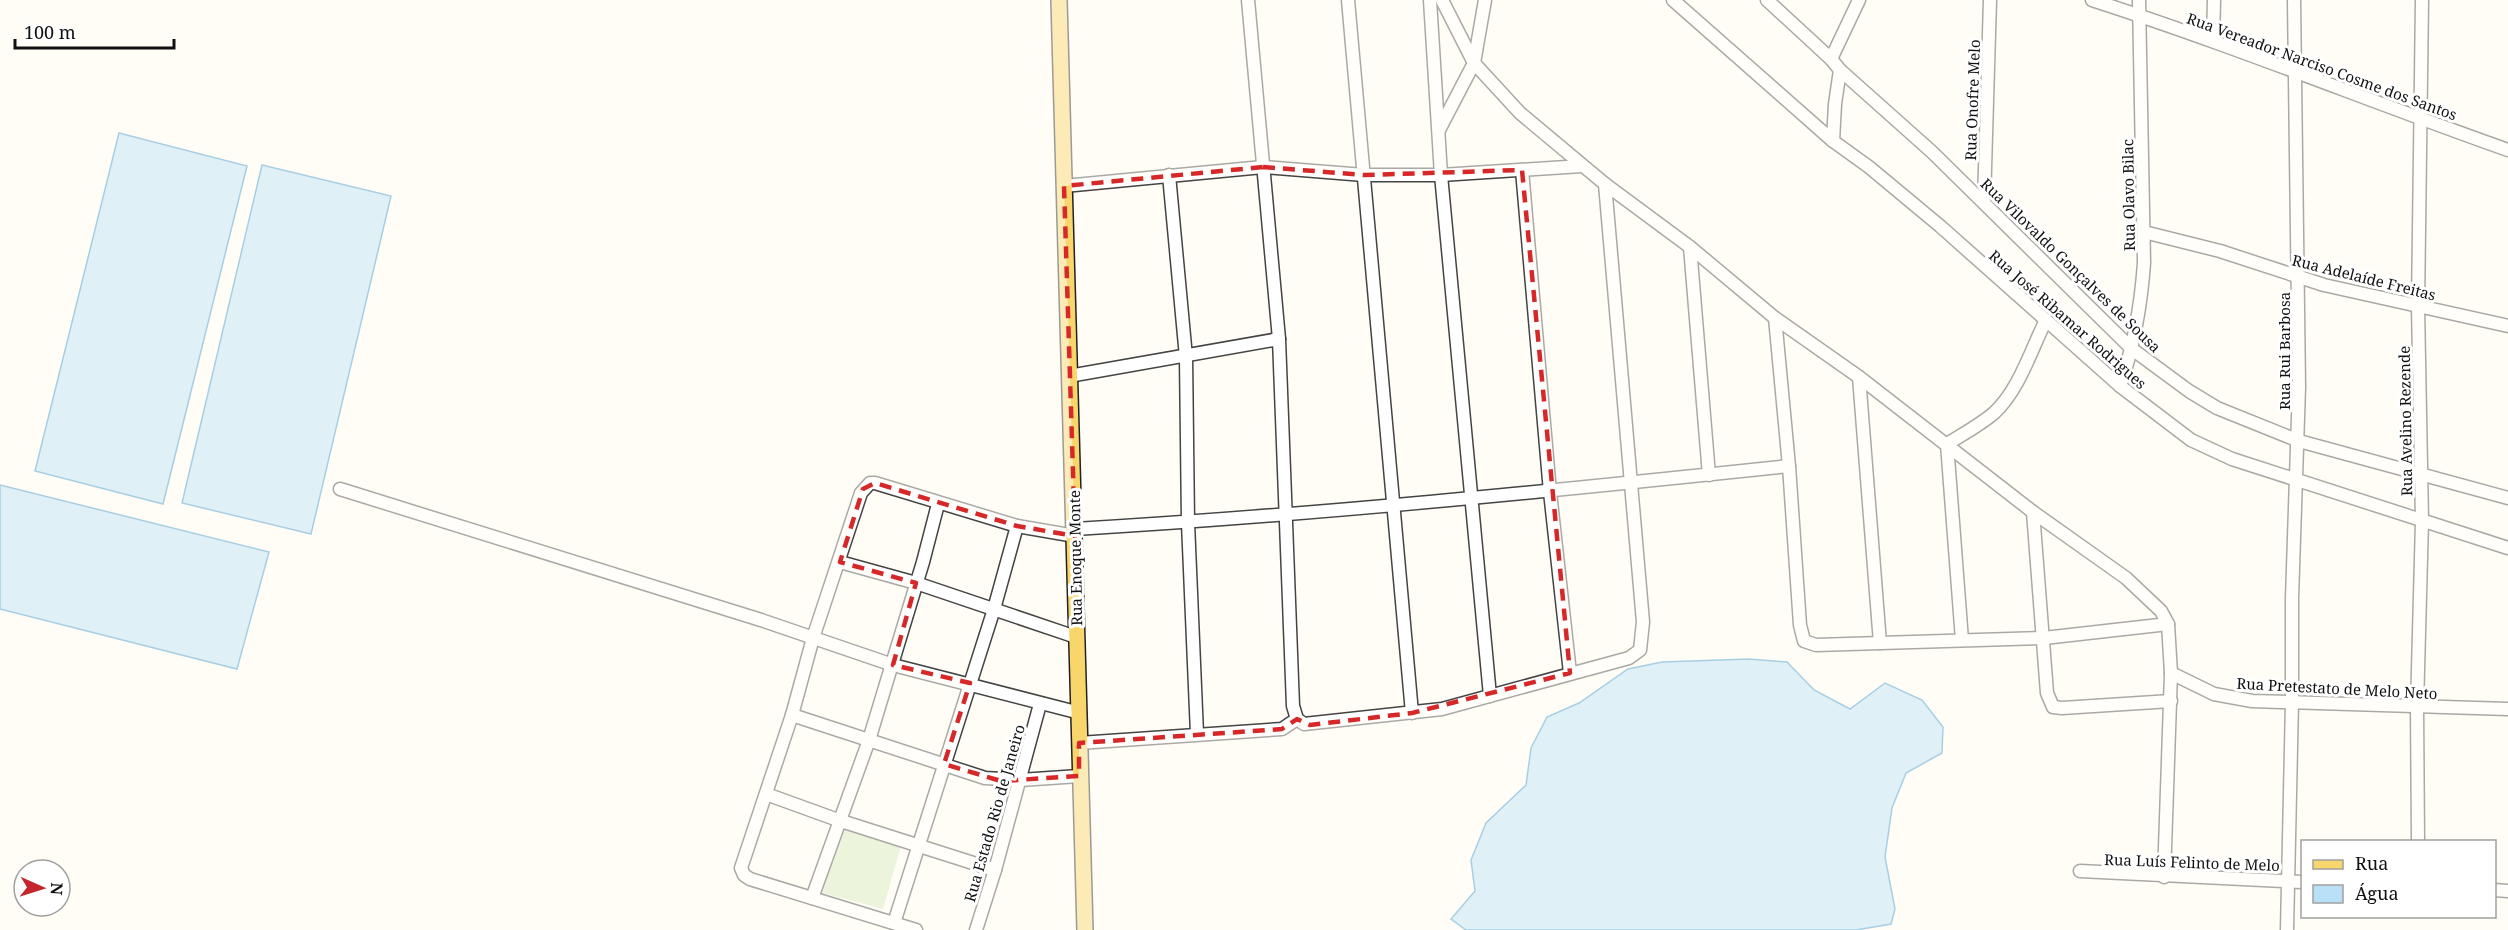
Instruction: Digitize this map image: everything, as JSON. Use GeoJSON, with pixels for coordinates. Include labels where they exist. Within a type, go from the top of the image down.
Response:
{"type":"FeatureCollection","features":[{"type":"Feature","properties":{"kind":"main road","name":"Rua Enoque Monte"},"geometry":{"type":"LineString","coordinates":[[1059,0],[1085,930]]}},
{"type":"Feature","properties":{"kind":"street"},"geometry":{"type":"LineString","coordinates":[[1248,0],[1279,339],[1293,706],[1297,718],[1310,725],[1452,706],[1629,657],[1640,650],[1643,622],[1605,184]]}},
{"type":"Feature","properties":{"kind":"street"},"geometry":{"type":"LineString","coordinates":[[1348,0],[1412,713]]}},
{"type":"Feature","properties":{"kind":"street"},"geometry":{"type":"LineString","coordinates":[[1430,0],[1441,175],[1490,696]]}},
{"type":"Feature","properties":{"kind":"street"},"geometry":{"type":"LineString","coordinates":[[1442,0],[1474,63],[1520,113],[1582,166],[1690,247],[1775,318],[1859,377],[2033,512],[2126,578],[2161,611],[2168,624],[2171,673],[2163,877]]}},
{"type":"Feature","properties":{"kind":"street"},"geometry":{"type":"LineString","coordinates":[[1438,132],[1474,63],[1485,0]]}},
{"type":"Feature","properties":{"kind":"street","name":"Rua José Ribamar Rodrigues"},"geometry":{"type":"LineString","coordinates":[[1673,0],[1833,141],[1869,167],[1940,226],[2120,386],[2204,447],[2232,459],[2508,549]]}},
{"type":"Feature","properties":{"kind":"street","name":"Rua Vilovaldo Gonçalves de Sousa"},"geometry":{"type":"LineString","coordinates":[[1767,0],[1984,202],[2132,349],[2189,391],[2217,408],[2299,441],[2508,498]]}},
{"type":"Feature","properties":{"kind":"street"},"geometry":{"type":"LineString","coordinates":[[1832,59],[1859,0]]}},
{"type":"Feature","properties":{"kind":"street","name":"Rua Onofre Melo"},"geometry":{"type":"LineString","coordinates":[[1984,202],[1990,0]]}},
{"type":"Feature","properties":{"kind":"street","name":"Rua Vereador Narciso Cosme dos Santos"},"geometry":{"type":"LineString","coordinates":[[2092,0],[2214,40],[2421,120],[2508,150]]}},
{"type":"Feature","properties":{"kind":"street","name":"Rua Olavo Bilac"},"geometry":{"type":"LineString","coordinates":[[2120,386],[2132,349],[2141,300],[2144,232],[2139,0]]}},
{"type":"Feature","properties":{"kind":"street"},"geometry":{"type":"LineString","coordinates":[[2214,0],[2214,40]]}},
{"type":"Feature","properties":{"kind":"street","name":"Rua Rui Barbosa"},"geometry":{"type":"LineString","coordinates":[[2286,930],[2295,478],[2299,441],[2299,278],[2294,0]]}},
{"type":"Feature","properties":{"kind":"street","name":"Rua Avelino Rezende"},"geometry":{"type":"LineString","coordinates":[[2418,840],[2417,707],[2422,521],[2418,306],[2422,0]]}},
{"type":"Feature","properties":{"kind":"street"},"geometry":{"type":"LineString","coordinates":[[1833,141],[1840,70]]}},
{"type":"Feature","properties":{"kind":"street"},"geometry":{"type":"LineString","coordinates":[[1064,186],[1263,167],[1364,175],[1441,175],[1582,166]]}},
{"type":"Feature","properties":{"kind":"street"},"geometry":{"type":"LineString","coordinates":[[1522,170],[1550,492],[1570,673]]}},
{"type":"Feature","properties":{"kind":"street"},"geometry":{"type":"LineString","coordinates":[[1169,175],[1186,357],[1188,523],[1197,734]]}},
{"type":"Feature","properties":{"kind":"street","name":"Rua Adelaíde Freitas"},"geometry":{"type":"LineString","coordinates":[[2144,232],[2220,251],[2299,278],[2508,326]]}},
{"type":"Feature","properties":{"kind":"street"},"geometry":{"type":"LineString","coordinates":[[1690,247],[1709,475]]}},
{"type":"Feature","properties":{"kind":"street"},"geometry":{"type":"LineString","coordinates":[[1775,318],[1790,466],[1801,636],[1804,641],[1816,645],[2044,638],[2168,624]]}},
{"type":"Feature","properties":{"kind":"street"},"geometry":{"type":"LineString","coordinates":[[1947,444],[1976,425],[2002,403],[2011,391],[2046,320]]}},
{"type":"Feature","properties":{"kind":"street"},"geometry":{"type":"LineString","coordinates":[[1069,376],[1279,339]]}},
{"type":"Feature","properties":{"kind":"street"},"geometry":{"type":"LineString","coordinates":[[1859,377],[1880,643]]}},
{"type":"Feature","properties":{"kind":"street"},"geometry":{"type":"LineString","coordinates":[[1947,444],[1962,640]]}},
{"type":"Feature","properties":{"kind":"street"},"geometry":{"type":"LineString","coordinates":[[916,930],[750,879],[742,871],[742,864],[792,715],[813,638],[861,493],[870,483],[1017,526],[1075,533],[1550,492],[1790,466]]}},
{"type":"Feature","properties":{"kind":"street"},"geometry":{"type":"LineString","coordinates":[[340,489],[761,620],[893,664],[1080,713]]}},
{"type":"Feature","properties":{"kind":"street"},"geometry":{"type":"LineString","coordinates":[[812,898],[838,820],[869,740],[938,504]]}},
{"type":"Feature","properties":{"kind":"street"},"geometry":{"type":"LineString","coordinates":[[2033,512],[2047,693],[2053,707],[2171,701]]}},
{"type":"Feature","properties":{"kind":"street"},"geometry":{"type":"LineString","coordinates":[[894,922],[994,609],[1017,526]]}},
{"type":"Feature","properties":{"kind":"street"},"geometry":{"type":"LineString","coordinates":[[840,562],[916,583],[1076,637]]}},
{"type":"Feature","properties":{"kind":"street","name":"Rua Pretestato de Melo Neto"},"geometry":{"type":"LineString","coordinates":[[2171,673],[2197,687],[2233,699],[2508,709]]}},
{"type":"Feature","properties":{"kind":"street","name":"Rua Estado Rio de Janeiro"},"geometry":{"type":"LineString","coordinates":[[976,930],[995,870],[1040,704]]}},
{"type":"Feature","properties":{"kind":"street"},"geometry":{"type":"LineString","coordinates":[[792,715],[985,778],[1020,780],[1079,776]]}},
{"type":"Feature","properties":{"kind":"street"},"geometry":{"type":"LineString","coordinates":[[1079,743],[1282,729],[1297,718]]}},
{"type":"Feature","properties":{"kind":"street"},"geometry":{"type":"LineString","coordinates":[[766,794],[838,820],[995,870]]}},
{"type":"Feature","properties":{"kind":"street","name":"Rua Luís Felinto de Melo"},"geometry":{"type":"LineString","coordinates":[[2080,872],[2301,882]]}},
{"type":"Feature","properties":{"kind":"highlighted area"},"geometry":{"type":"Polygon","coordinates":[[[1263,167],[1364,175],[1522,170],[1570,673],[1412,713],[1310,725],[1297,719],[1282,729],[1079,743],[1079,776],[1001,781],[944,764],[970,683],[893,665],[916,583],[840,562],[863,489],[875,483],[1017,526],[1075,536],[1064,186],[1263,167]]]}},
{"type":"Feature","properties":{"kind":"green space"},"geometry":{"type":"Polygon","coordinates":[[[839,828],[901,846],[883,909],[819,892],[839,828]]]}},
{"type":"Feature","properties":{"kind":"water"},"geometry":{"type":"Polygon","coordinates":[[[119,133],[247,166],[163,504],[35,471],[119,133]]]}},
{"type":"Feature","properties":{"kind":"water"},"geometry":{"type":"Polygon","coordinates":[[[262,165],[391,196],[311,534],[182,503],[262,165]]]}},
{"type":"Feature","properties":{"kind":"water"},"geometry":{"type":"Polygon","coordinates":[[[0,485],[269,552],[237,669],[0,609],[0,485]]]}},
{"type":"Feature","properties":{"kind":"water"},"geometry":{"type":"Polygon","coordinates":[[[1749,659],[1787,662],[1814,690],[1850,709],[1885,683],[1922,700],[1943,727],[1942,753],[1906,773],[1892,808],[1885,857],[1895,909],[1891,924],[1856,930],[1466,930],[1451,919],[1475,891],[1471,860],[1486,823],[1526,785],[1531,748],[1547,717],[1579,703],[1628,669],[1662,662],[1749,659]]]}}]}
